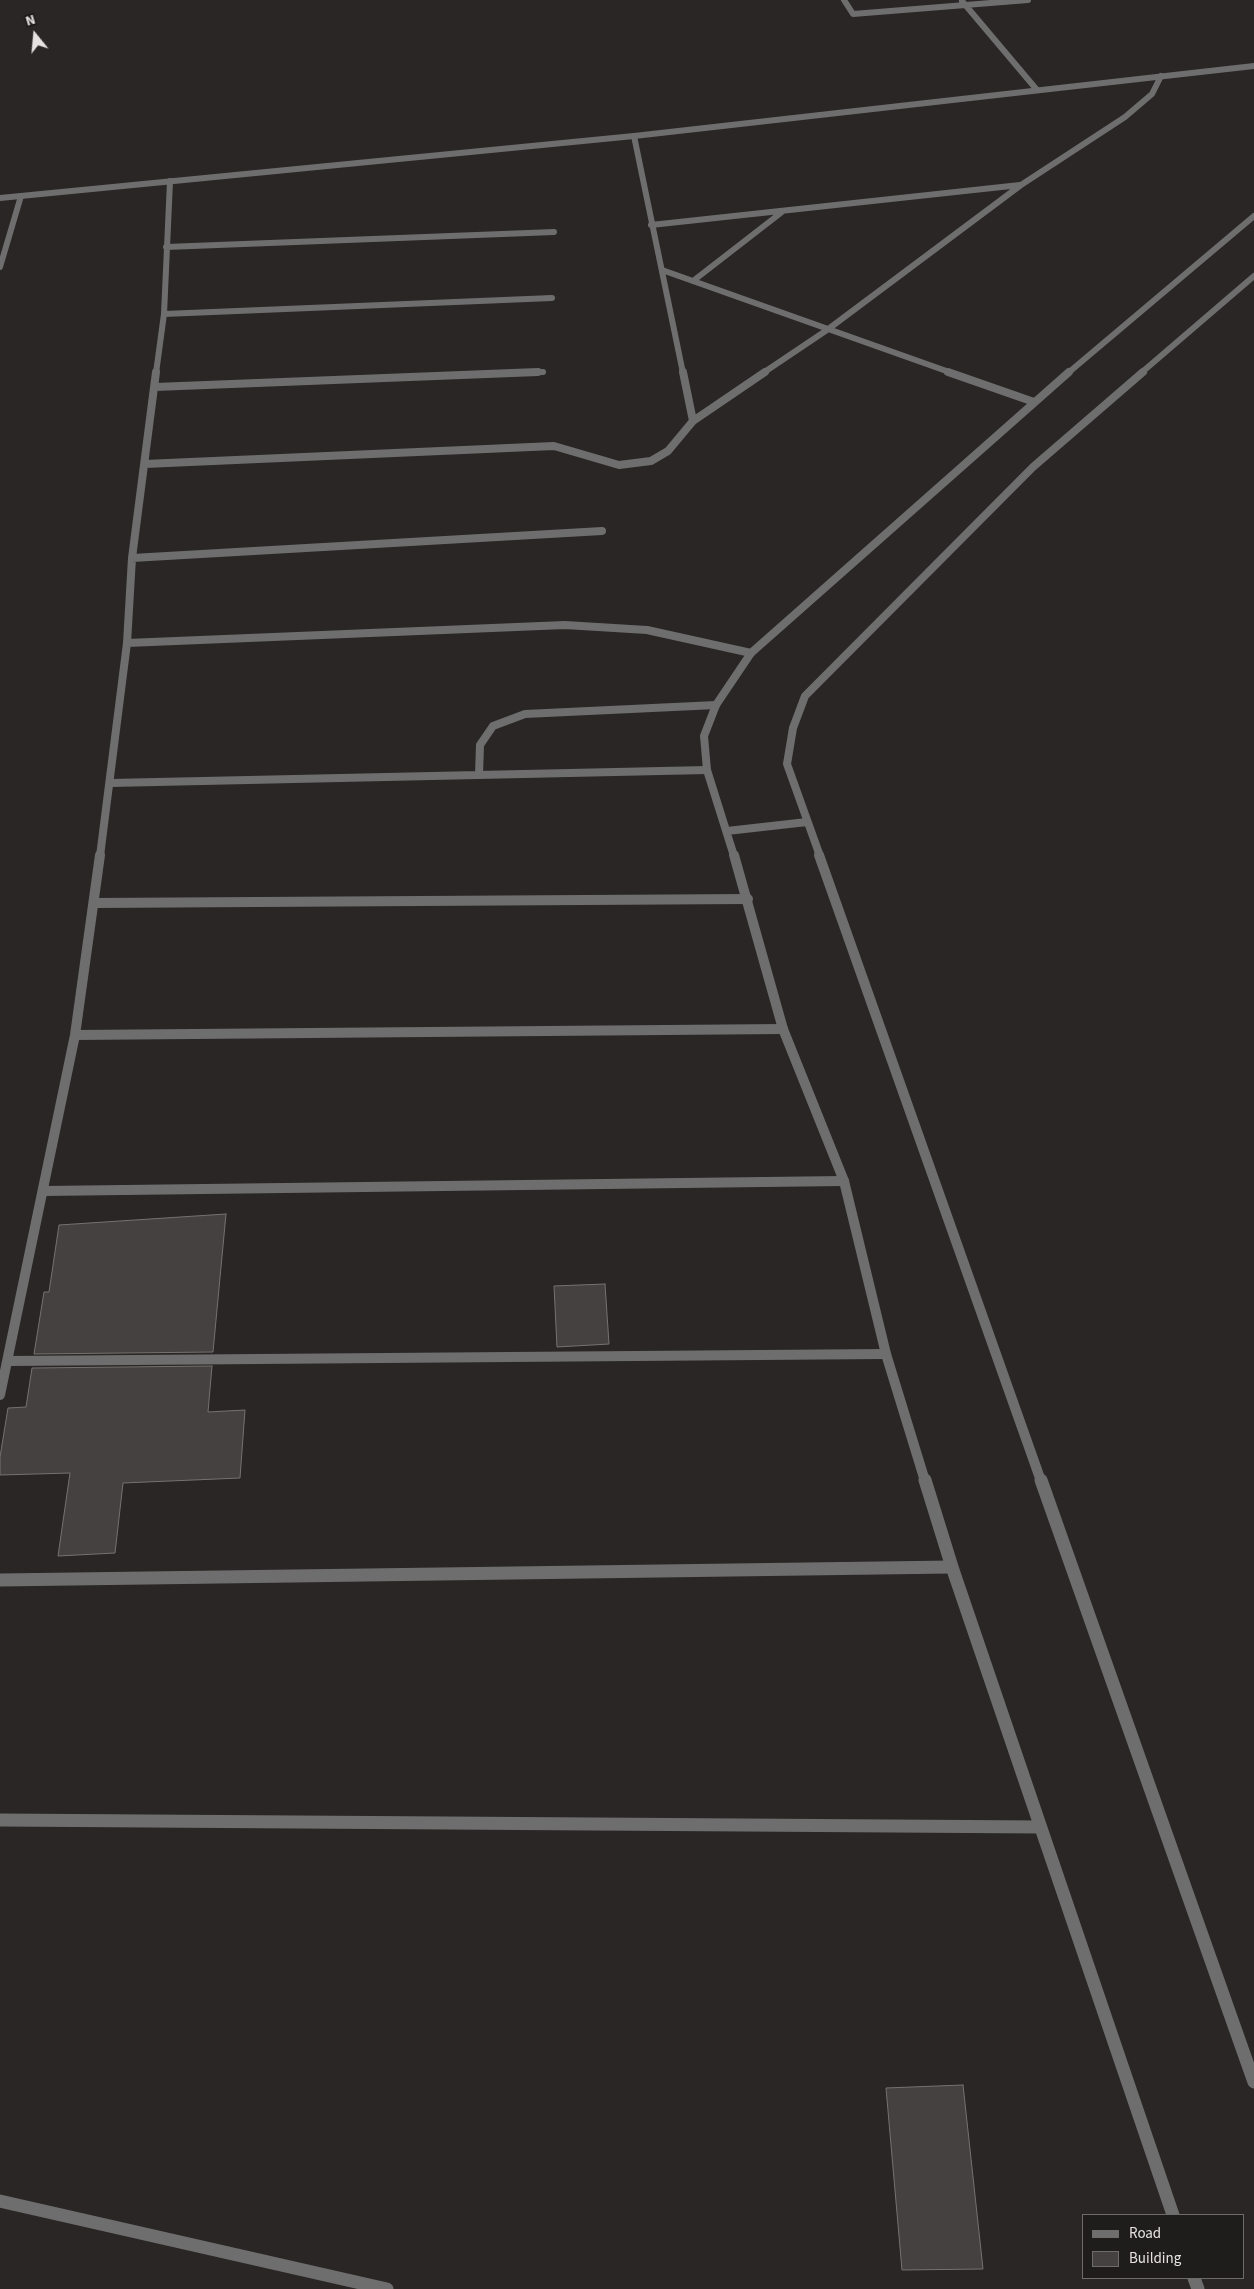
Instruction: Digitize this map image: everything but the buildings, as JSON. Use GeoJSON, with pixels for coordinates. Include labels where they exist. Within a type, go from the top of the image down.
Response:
{"type":"FeatureCollection","features":[{"type":"Feature","properties":{"kind":"street"},"geometry":{"type":"LineString","coordinates":[[844,0],[854,14],[963,2],[1028,0]]}},
{"type":"Feature","properties":{"kind":"street"},"geometry":{"type":"LineString","coordinates":[[963,2],[1037,90]]}},
{"type":"Feature","properties":{"kind":"street"},"geometry":{"type":"LineString","coordinates":[[0,198],[634,136],[1254,66]]}},
{"type":"Feature","properties":{"kind":"street"},"geometry":{"type":"LineString","coordinates":[[145,464],[554,446],[619,465],[651,461],[668,451],[680,439],[693,421],[827,330],[1021,184],[1125,117],[1152,94],[1162,76]]}},
{"type":"Feature","properties":{"kind":"street"},"geometry":{"type":"LineString","coordinates":[[634,136],[677,352],[693,421]]}},
{"type":"Feature","properties":{"kind":"street"},"geometry":{"type":"LineString","coordinates":[[0,1395],[75,1035],[111,783],[127,643],[132,558],[164,314],[170,181]]}},
{"type":"Feature","properties":{"kind":"street"},"geometry":{"type":"LineString","coordinates":[[651,225],[1021,184]]}},
{"type":"Feature","properties":{"kind":"street"},"geometry":{"type":"LineString","coordinates":[[0,267],[21,196]]}},
{"type":"Feature","properties":{"kind":"street"},"geometry":{"type":"LineString","coordinates":[[693,281],[783,211]]}},
{"type":"Feature","properties":{"kind":"street"},"geometry":{"type":"LineString","coordinates":[[1172,2214],[952,1567],[886,1354],[844,1181],[783,1029],[748,899],[707,770],[704,736],[716,705],[751,653],[1034,402],[1254,216]]}},
{"type":"Feature","properties":{"kind":"street"},"geometry":{"type":"LineString","coordinates":[[166,246],[554,232]]}},
{"type":"Feature","properties":{"kind":"street"},"geometry":{"type":"LineString","coordinates":[[662,270],[1034,402]]}},
{"type":"Feature","properties":{"kind":"street"},"geometry":{"type":"LineString","coordinates":[[1254,276],[1033,466],[805,696],[793,728],[787,764],[1254,2082]]}},
{"type":"Feature","properties":{"kind":"street"},"geometry":{"type":"LineString","coordinates":[[164,314],[552,298]]}},
{"type":"Feature","properties":{"kind":"street"},"geometry":{"type":"LineString","coordinates":[[155,387],[543,372]]}},
{"type":"Feature","properties":{"kind":"street"},"geometry":{"type":"LineString","coordinates":[[132,558],[602,531]]}},
{"type":"Feature","properties":{"kind":"street"},"geometry":{"type":"LineString","coordinates":[[127,643],[566,625],[647,630],[751,653]]}},
{"type":"Feature","properties":{"kind":"street"},"geometry":{"type":"LineString","coordinates":[[479,775],[480,745],[493,726],[525,714],[716,705]]}},
{"type":"Feature","properties":{"kind":"street"},"geometry":{"type":"LineString","coordinates":[[111,783],[707,770]]}},
{"type":"Feature","properties":{"kind":"street"},"geometry":{"type":"LineString","coordinates":[[727,831],[807,822]]}},
{"type":"Feature","properties":{"kind":"street"},"geometry":{"type":"LineString","coordinates":[[94,903],[748,899]]}},
{"type":"Feature","properties":{"kind":"street"},"geometry":{"type":"LineString","coordinates":[[75,1035],[783,1029]]}},
{"type":"Feature","properties":{"kind":"street"},"geometry":{"type":"LineString","coordinates":[[44,1191],[844,1181]]}},
{"type":"Feature","properties":{"kind":"street"},"geometry":{"type":"LineString","coordinates":[[8,1361],[886,1354]]}},
{"type":"Feature","properties":{"kind":"street"},"geometry":{"type":"LineString","coordinates":[[0,1580],[952,1567]]}},
{"type":"Feature","properties":{"kind":"street"},"geometry":{"type":"LineString","coordinates":[[0,1820],[1040,1827]]}},
{"type":"Feature","properties":{"kind":"street"},"geometry":{"type":"LineString","coordinates":[[0,2201],[387,2289]]}}]}
